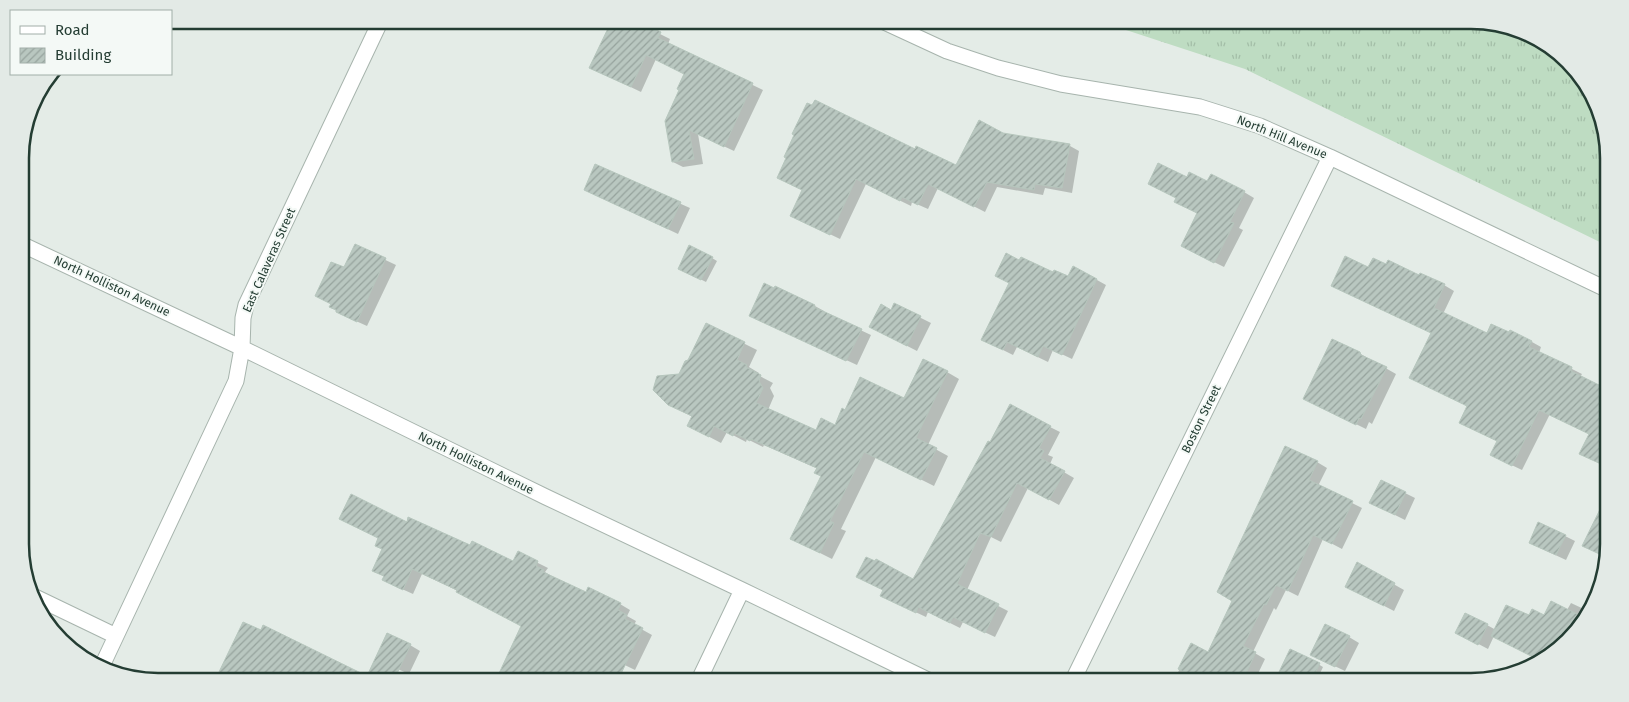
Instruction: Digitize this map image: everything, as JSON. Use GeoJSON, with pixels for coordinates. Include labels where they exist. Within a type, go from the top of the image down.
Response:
{"type":"FeatureCollection","features":[{"type":"Feature","properties":{"kind":"street","name":"East Calaveras Street"},"geometry":{"type":"LineString","coordinates":[[104,661],[236,381],[242,348],[243,318],[246,305],[377,29]]}},
{"type":"Feature","properties":{"kind":"street","name":"North Hill Avenue"},"geometry":{"type":"LineString","coordinates":[[899,29],[947,51],[998,68],[1061,84],[1200,108],[1260,126],[1330,157],[1600,286]]}},
{"type":"Feature","properties":{"kind":"street","name":"Boston Street"},"geometry":{"type":"LineString","coordinates":[[1076,673],[1330,157]]}},
{"type":"Feature","properties":{"kind":"street","name":"North Holliston Avenue"},"geometry":{"type":"LineString","coordinates":[[29,248],[242,348],[546,497],[913,673]]}},
{"type":"Feature","properties":{"kind":"street"},"geometry":{"type":"LineString","coordinates":[[702,673],[742,590]]}},
{"type":"Feature","properties":{"kind":"street"},"geometry":{"type":"LineString","coordinates":[[42,600],[116,636]]}},
{"type":"Feature","properties":{"kind":"green space"},"geometry":{"type":"Polygon","coordinates":[[[1118,29],[1480,29],[1496,31],[1521,39],[1550,55],[1574,79],[1590,108],[1596,124],[1599,141],[1600,242],[1245,69],[1126,30],[1118,29]]]}},
{"type":"Feature","properties":{"kind":"building"},"geometry":{"type":"Polygon","coordinates":[[[608,29],[654,29],[661,32],[658,38],[753,83],[724,147],[689,130],[694,159],[672,162],[665,121],[684,74],[646,55],[631,87],[589,68],[608,29]]]}},
{"type":"Feature","properties":{"kind":"building"},"geometry":{"type":"Polygon","coordinates":[[[815,100],[915,149],[916,146],[956,165],[979,120],[1003,133],[1070,144],[1062,188],[1035,184],[1034,190],[987,182],[974,207],[928,184],[918,205],[902,197],[900,201],[856,179],[830,235],[790,216],[802,190],[777,178],[794,135],[792,134],[807,103],[812,105],[815,100]]]}},
{"type":"Feature","properties":{"kind":"building"},"geometry":{"type":"Polygon","coordinates":[[[1158,163],[1187,177],[1189,172],[1207,181],[1211,174],[1245,191],[1230,222],[1234,223],[1214,263],[1181,246],[1197,213],[1174,202],[1176,198],[1148,184],[1158,163]]]}},
{"type":"Feature","properties":{"kind":"building"},"geometry":{"type":"Polygon","coordinates":[[[595,164],[681,202],[668,229],[584,190],[595,164]]]}},
{"type":"Feature","properties":{"kind":"building"},"geometry":{"type":"Polygon","coordinates":[[[355,244],[386,258],[357,322],[336,312],[336,310],[329,307],[331,304],[315,296],[331,262],[344,267],[355,244]]]}},
{"type":"Feature","properties":{"kind":"building"},"geometry":{"type":"Polygon","coordinates":[[[689,245],[713,257],[701,280],[678,269],[689,245]]]}},
{"type":"Feature","properties":{"kind":"building"},"geometry":{"type":"Polygon","coordinates":[[[1006,253],[1019,260],[1021,257],[1053,272],[1054,270],[1068,276],[1073,266],[1097,279],[1062,355],[1043,346],[1038,357],[1007,342],[1003,350],[981,340],[1009,283],[995,276],[1006,253]]]}},
{"type":"Feature","properties":{"kind":"building"},"geometry":{"type":"Polygon","coordinates":[[[1345,256],[1368,267],[1373,258],[1386,264],[1388,260],[1419,275],[1420,273],[1445,284],[1434,308],[1487,333],[1491,324],[1509,332],[1510,330],[1532,341],[1529,347],[1572,367],[1571,371],[1600,386],[1600,464],[1579,454],[1589,434],[1539,410],[1512,466],[1490,455],[1497,441],[1459,423],[1467,406],[1409,378],[1431,333],[1331,286],[1345,256]]]}},
{"type":"Feature","properties":{"kind":"building"},"geometry":{"type":"Polygon","coordinates":[[[764,283],[774,288],[775,286],[815,305],[814,307],[862,329],[846,361],[749,316],[764,283]]]}},
{"type":"Feature","properties":{"kind":"building"},"geometry":{"type":"Polygon","coordinates":[[[894,303],[921,316],[907,346],[869,327],[881,304],[891,310],[894,303]]]}},
{"type":"Feature","properties":{"kind":"building"},"geometry":{"type":"Polygon","coordinates":[[[706,323],[745,342],[737,360],[761,375],[759,381],[763,388],[756,403],[816,430],[821,418],[835,425],[842,408],[845,410],[860,377],[904,398],[923,359],[948,371],[916,438],[937,448],[921,480],[864,452],[830,521],[834,523],[820,553],[790,539],[821,476],[814,473],[817,468],[751,439],[750,441],[734,433],[733,436],[714,426],[709,437],[687,426],[692,416],[668,405],[653,390],[657,376],[679,374],[706,323]]]}},
{"type":"Feature","properties":{"kind":"building"},"geometry":{"type":"Polygon","coordinates":[[[1332,339],[1387,367],[1361,419],[1359,418],[1356,425],[1303,399],[1332,339]]]}},
{"type":"Feature","properties":{"kind":"building"},"geometry":{"type":"Polygon","coordinates":[[[1010,404],[1051,426],[1039,448],[1044,451],[1040,458],[1065,471],[1049,500],[1017,483],[991,537],[980,533],[957,584],[999,604],[985,633],[953,617],[950,623],[918,607],[916,613],[880,596],[883,590],[856,577],[866,557],[875,561],[876,559],[913,579],[1010,404]]]}},
{"type":"Feature","properties":{"kind":"building"},"geometry":{"type":"Polygon","coordinates":[[[1285,446],[1318,461],[1309,480],[1353,501],[1332,544],[1313,535],[1288,591],[1276,585],[1266,605],[1264,604],[1243,646],[1256,652],[1246,673],[1186,673],[1178,669],[1191,643],[1208,652],[1232,601],[1217,592],[1285,446]]]}},
{"type":"Feature","properties":{"kind":"building"},"geometry":{"type":"Polygon","coordinates":[[[1381,480],[1406,492],[1395,515],[1369,503],[1381,480]]]}},
{"type":"Feature","properties":{"kind":"building"},"geometry":{"type":"Polygon","coordinates":[[[351,494],[407,522],[408,517],[470,545],[472,541],[513,561],[518,551],[538,561],[536,566],[544,570],[543,572],[586,592],[588,587],[621,603],[618,610],[627,615],[625,619],[643,628],[621,673],[499,673],[521,626],[456,592],[457,590],[412,569],[403,590],[382,580],[384,576],[372,571],[382,549],[375,546],[378,538],[339,519],[351,494]]]}},
{"type":"Feature","properties":{"kind":"building"},"geometry":{"type":"Polygon","coordinates":[[[1600,509],[1600,554],[1582,546],[1600,509]]]}},
{"type":"Feature","properties":{"kind":"building"},"geometry":{"type":"Polygon","coordinates":[[[1538,522],[1566,535],[1556,555],[1529,543],[1538,522]]]}},
{"type":"Feature","properties":{"kind":"building"},"geometry":{"type":"Polygon","coordinates":[[[1357,562],[1395,583],[1384,606],[1345,587],[1357,562]]]}},
{"type":"Feature","properties":{"kind":"building"},"geometry":{"type":"Polygon","coordinates":[[[1551,601],[1579,615],[1574,623],[1550,647],[1533,657],[1491,636],[1506,605],[1529,615],[1532,609],[1544,615],[1551,601]]]}},
{"type":"Feature","properties":{"kind":"building"},"geometry":{"type":"Polygon","coordinates":[[[1465,613],[1488,624],[1478,645],[1455,633],[1465,613]]]}},
{"type":"Feature","properties":{"kind":"building"},"geometry":{"type":"Polygon","coordinates":[[[243,622],[261,630],[263,625],[361,673],[221,673],[219,672],[243,622]]]}},
{"type":"Feature","properties":{"kind":"building"},"geometry":{"type":"Polygon","coordinates":[[[1325,624],[1350,636],[1335,667],[1310,655],[1325,624]]]}},
{"type":"Feature","properties":{"kind":"building"},"geometry":{"type":"Polygon","coordinates":[[[387,633],[411,644],[397,673],[368,673],[387,633]]]}},
{"type":"Feature","properties":{"kind":"building"},"geometry":{"type":"Polygon","coordinates":[[[1290,649],[1320,663],[1315,673],[1279,672],[1290,649]]]}}]}
